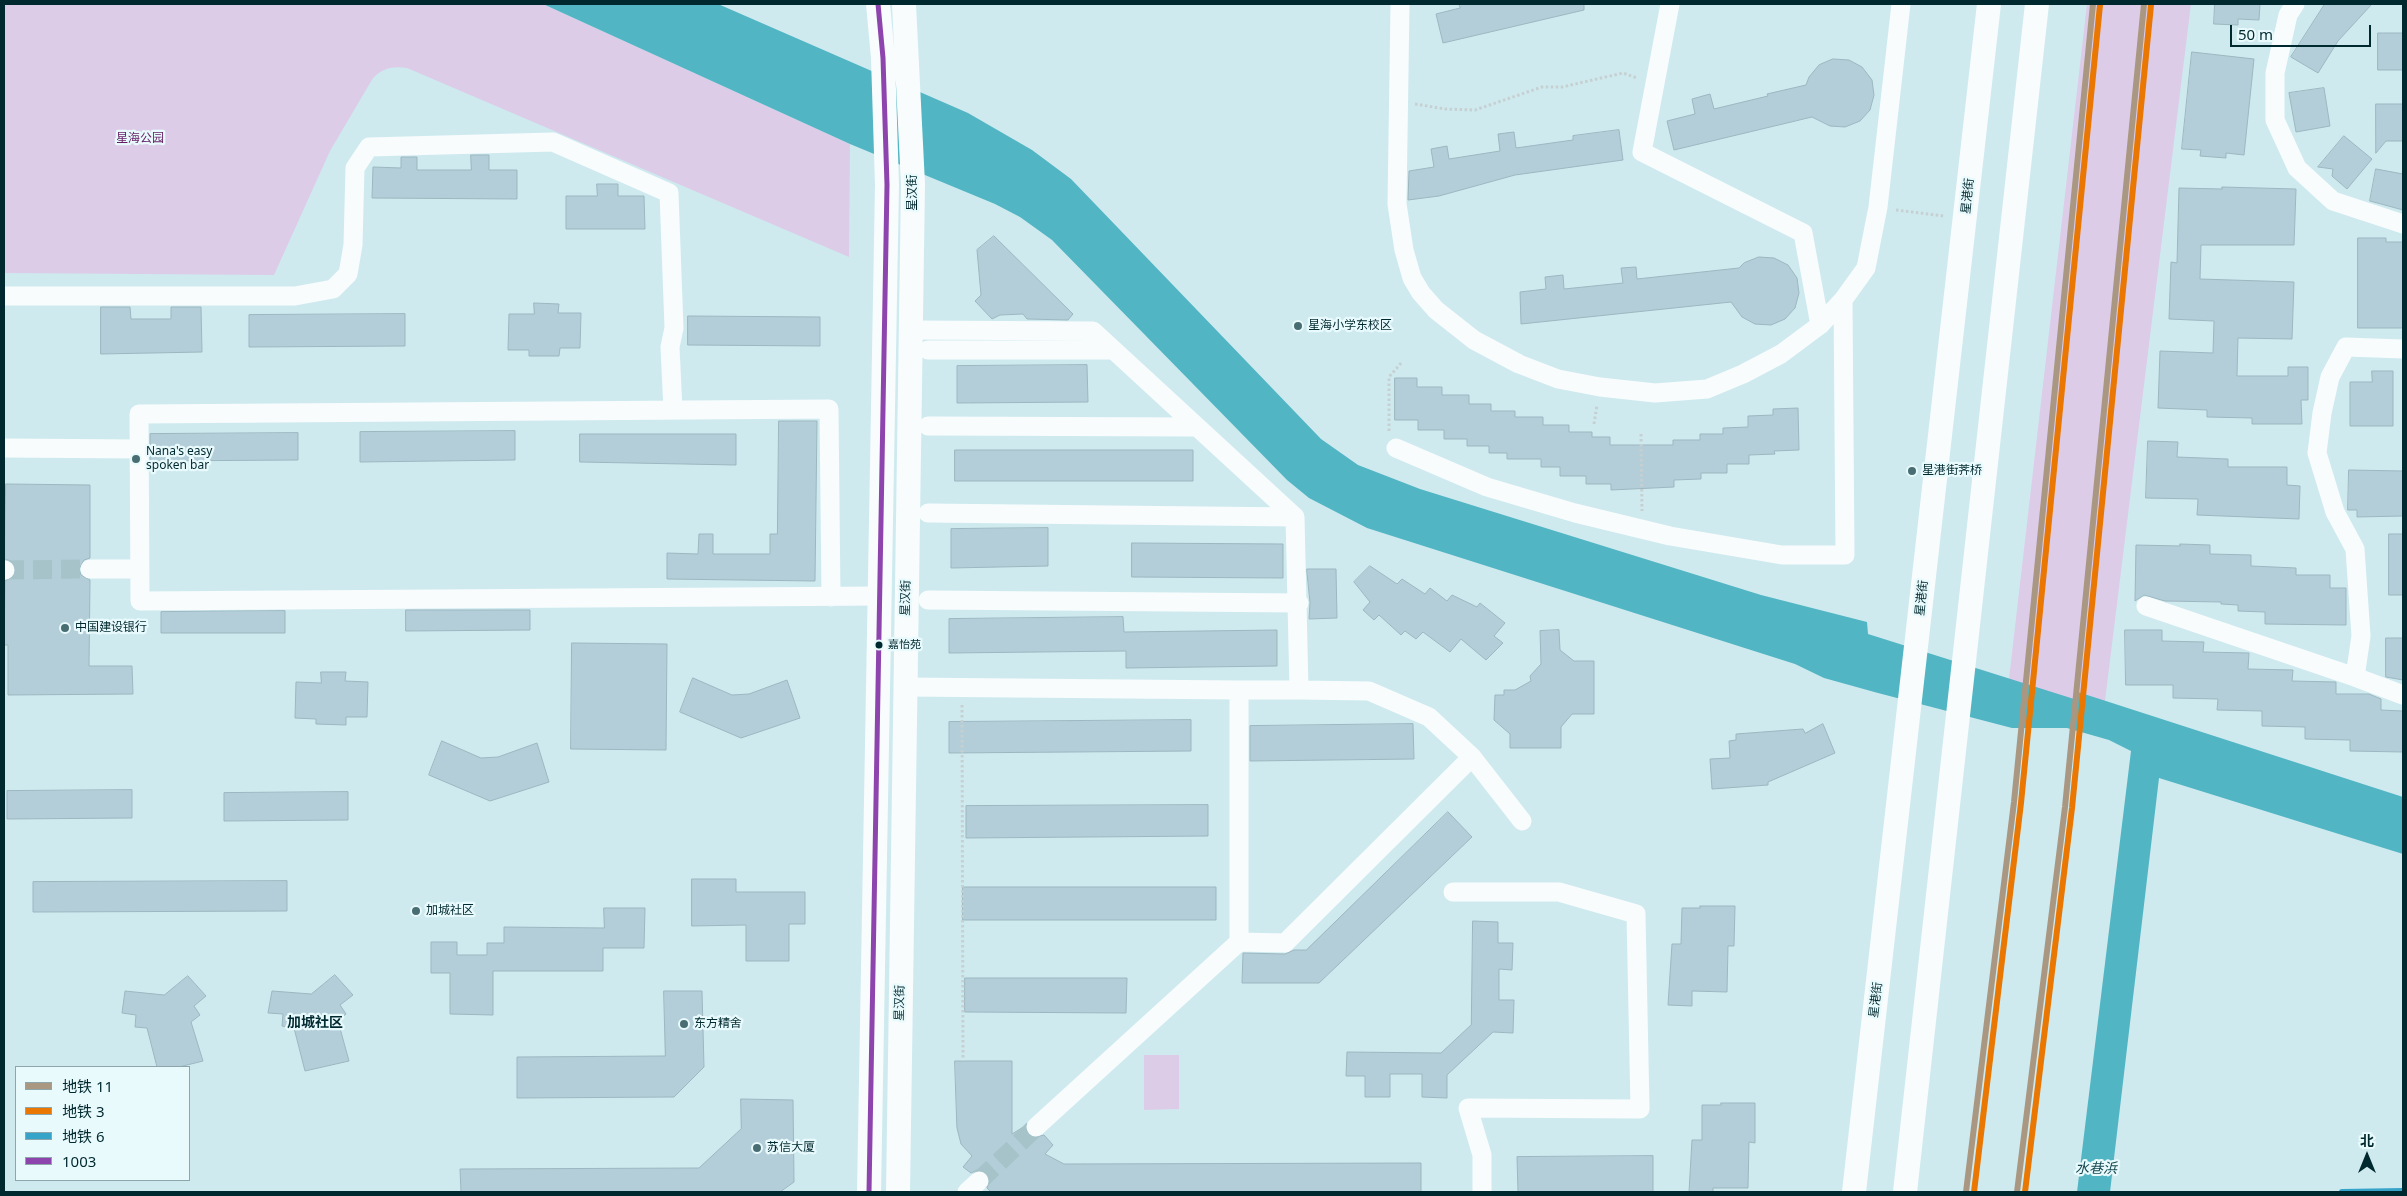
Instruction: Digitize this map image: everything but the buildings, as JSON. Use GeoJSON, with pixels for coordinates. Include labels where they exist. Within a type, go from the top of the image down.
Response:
{"type":"FeatureCollection","features":[{"type":"Feature","properties":{"kind":"main road","name":"星汉街"},"geometry":{"type":"LineString","coordinates":[[869,1192],[887,185],[883,58],[878,4]]}},
{"type":"Feature","properties":{"kind":"main road","name":"星汉街"},"geometry":{"type":"LineString","coordinates":[[898,1192],[904,687],[913,184],[904,4]]}},
{"type":"Feature","properties":{"kind":"main road","name":"星港街"},"geometry":{"type":"LineString","coordinates":[[1854,1192],[1989,4]]}},
{"type":"Feature","properties":{"kind":"main road"},"geometry":{"type":"LineString","coordinates":[[1905,1192],[2037,4]]}},
{"type":"Feature","properties":{"kind":"street"},"geometry":{"type":"LineString","coordinates":[[1400,4],[1398,211],[1404,250],[1412,278],[1421,293],[1436,310],[1474,340],[1519,364],[1558,379],[1600,387],[1655,393],[1707,389],[1743,374],[1781,354],[1820,325],[1843,300],[1866,268],[1878,207],[1901,4]]}},
{"type":"Feature","properties":{"kind":"street"},"geometry":{"type":"LineString","coordinates":[[1670,4],[1642,152],[1803,233],[1820,325]]}},
{"type":"Feature","properties":{"kind":"street"},"geometry":{"type":"LineString","coordinates":[[2296,4],[2288,15],[2275,73],[2275,120],[2297,168],[2333,201],[2403,224]]}},
{"type":"Feature","properties":{"kind":"street"},"geometry":{"type":"LineString","coordinates":[[4,296],[295,296],[333,288],[348,274],[354,246],[355,168],[369,147],[553,142],[669,193],[674,328],[670,347],[673,410]]}},
{"type":"Feature","properties":{"kind":"street"},"geometry":{"type":"LineString","coordinates":[[1396,448],[1487,487],[1575,513],[1643,529],[1782,555],[1845,555],[1843,300]]}},
{"type":"Feature","properties":{"kind":"street"},"geometry":{"type":"LineString","coordinates":[[911,330],[1093,331],[1295,518],[1299,690]]}},
{"type":"Feature","properties":{"kind":"street"},"geometry":{"type":"LineString","coordinates":[[2355,677],[2361,636],[2355,549],[2335,512],[2317,453],[2322,413],[2330,377],[2346,347],[2403,349]]}},
{"type":"Feature","properties":{"kind":"street"},"geometry":{"type":"LineString","coordinates":[[928,350],[1112,350]]}},
{"type":"Feature","properties":{"kind":"street"},"geometry":{"type":"LineString","coordinates":[[831,597],[829,409],[138,414],[140,602],[831,597],[880,596]]}},
{"type":"Feature","properties":{"kind":"street"},"geometry":{"type":"LineString","coordinates":[[928,426],[1196,427]]}},
{"type":"Feature","properties":{"kind":"street"},"geometry":{"type":"LineString","coordinates":[[4,448],[139,449]]}},
{"type":"Feature","properties":{"kind":"street"},"geometry":{"type":"LineString","coordinates":[[928,513],[1295,518]]}},
{"type":"Feature","properties":{"kind":"street"},"geometry":{"type":"LineString","coordinates":[[90,569],[140,569]]}},
{"type":"Feature","properties":{"kind":"street"},"geometry":{"type":"LineString","coordinates":[[928,600],[1298,603]]}},
{"type":"Feature","properties":{"kind":"street"},"geometry":{"type":"LineString","coordinates":[[2146,606],[2403,695]]}},
{"type":"Feature","properties":{"kind":"street"},"geometry":{"type":"LineString","coordinates":[[904,687],[1369,691],[1430,717],[1472,757],[1522,821]]}},
{"type":"Feature","properties":{"kind":"street"},"geometry":{"type":"LineString","coordinates":[[1239,690],[1239,942]]}},
{"type":"Feature","properties":{"kind":"street"},"geometry":{"type":"LineString","coordinates":[[1036,1127],[1239,942],[1285,943],[1472,757]]}},
{"type":"Feature","properties":{"kind":"street"},"geometry":{"type":"LineString","coordinates":[[1453,892],[1558,892],[1636,914],[1640,1109],[1468,1108],[1482,1155],[1482,1192]]}},
{"type":"Feature","properties":{"kind":"path"},"geometry":{"type":"LineString","coordinates":[[1400,101],[1445,109],[1475,110],[1542,87],[1562,87],[1623,73],[1655,84]]}},
{"type":"Feature","properties":{"kind":"path"},"geometry":{"type":"LineString","coordinates":[[1878,207],[1965,219]]}},
{"type":"Feature","properties":{"kind":"path"},"geometry":{"type":"LineString","coordinates":[[1396,448],[1390,435],[1389,377],[1402,362]]}},
{"type":"Feature","properties":{"kind":"path"},"geometry":{"type":"LineString","coordinates":[[1641,434],[1643,529]]}},
{"type":"Feature","properties":{"kind":"path"},"geometry":{"type":"LineString","coordinates":[[962,687],[963,1061]]}},
{"type":"Feature","properties":{"kind":"green space","name":"星海公园"},"geometry":{"type":"Polygon","coordinates":[[[4,4],[543,4],[850,144],[849,257],[407,68],[397,67],[388,68],[373,78],[330,151],[274,275],[4,273],[4,4]]]}},
{"type":"Feature","properties":{"kind":"green space"},"geometry":{"type":"Polygon","coordinates":[[[2087,4],[2191,4],[2105,701],[2078,692],[2075,700],[2009,679],[2087,4]]]}},
{"type":"Feature","properties":{"kind":"green space"},"geometry":{"type":"Polygon","coordinates":[[[1144,1055],[1179,1055],[1179,1109],[1144,1110],[1144,1055]]]}},
{"type":"Feature","properties":{"kind":"water","name":"水巷浜"},"geometry":{"type":"Polygon","coordinates":[[[543,4],[718,4],[968,113],[1032,150],[1071,179],[1321,439],[1358,465],[1420,489],[1761,595],[1867,622],[1868,634],[2074,699],[2078,692],[2403,797],[2403,854],[2159,778],[2110,1192],[2077,1192],[2131,751],[2109,740],[2067,728],[2012,728],[1824,678],[1795,664],[1367,528],[1309,498],[1287,480],[1052,240],[1020,217],[995,204],[850,144],[543,4]]]}},
{"type":"Feature","properties":{"kind":"tunnel"},"geometry":{"type":"LineString","coordinates":[[5,570],[90,569]]}},
{"type":"Feature","properties":{"kind":"tunnel"},"geometry":{"type":"LineString","coordinates":[[979,1181],[1036,1127]]}},
{"type":"Feature","properties":{"kind":"metro line","name":"11"},"geometry":{"type":"LineString","coordinates":[[1966,1192],[2014,802],[2093,4]]}},
{"type":"Feature","properties":{"kind":"metro line","name":"11"},"geometry":{"type":"LineString","coordinates":[[2017,1192],[2065,807],[2144,4]]}},
{"type":"Feature","properties":{"kind":"metro line","name":"3"},"geometry":{"type":"LineString","coordinates":[[1974,1192],[2021,803],[2100,5]]}},
{"type":"Feature","properties":{"kind":"metro line","name":"3"},"geometry":{"type":"LineString","coordinates":[[2025,1192],[2072,808],[2151,5]]}},
{"type":"Feature","properties":{"kind":"metro line","name":"6"},"geometry":{"type":"LineString","coordinates":[[2342,1192],[2403,1191]]}},
{"type":"Feature","properties":{"kind":"transit line","name":"1003"},"geometry":{"type":"LineString","coordinates":[[869,1192],[887,185],[883,58],[878,4]]}},
{"type":"Feature","properties":{"kind":"place","name":"星海小学东校区"},"geometry":{"type":"Point","coordinates":[1298,326]}},
{"type":"Feature","properties":{"kind":"place","name":"Nana's easy spoken bar"},"geometry":{"type":"Point","coordinates":[136,459]}},
{"type":"Feature","properties":{"kind":"place","name":"星港街荠桥"},"geometry":{"type":"Point","coordinates":[1912,471]}},
{"type":"Feature","properties":{"kind":"place","name":"中国建设银行"},"geometry":{"type":"Point","coordinates":[65,628]}},
{"type":"Feature","properties":{"kind":"place","name":"嘉怡苑"},"geometry":{"type":"Point","coordinates":[879,645]}},
{"type":"Feature","properties":{"kind":"place","name":"加城社区"},"geometry":{"type":"Point","coordinates":[416,911]}},
{"type":"Feature","properties":{"kind":"place","name":"东方精舍"},"geometry":{"type":"Point","coordinates":[684,1024]}},
{"type":"Feature","properties":{"kind":"place","name":"苏信大厦"},"geometry":{"type":"Point","coordinates":[757,1148]}},
{"type":"Feature","properties":{"kind":"district","name":"加城社区"},"geometry":{"type":"Point","coordinates":[315,1023]}}]}
